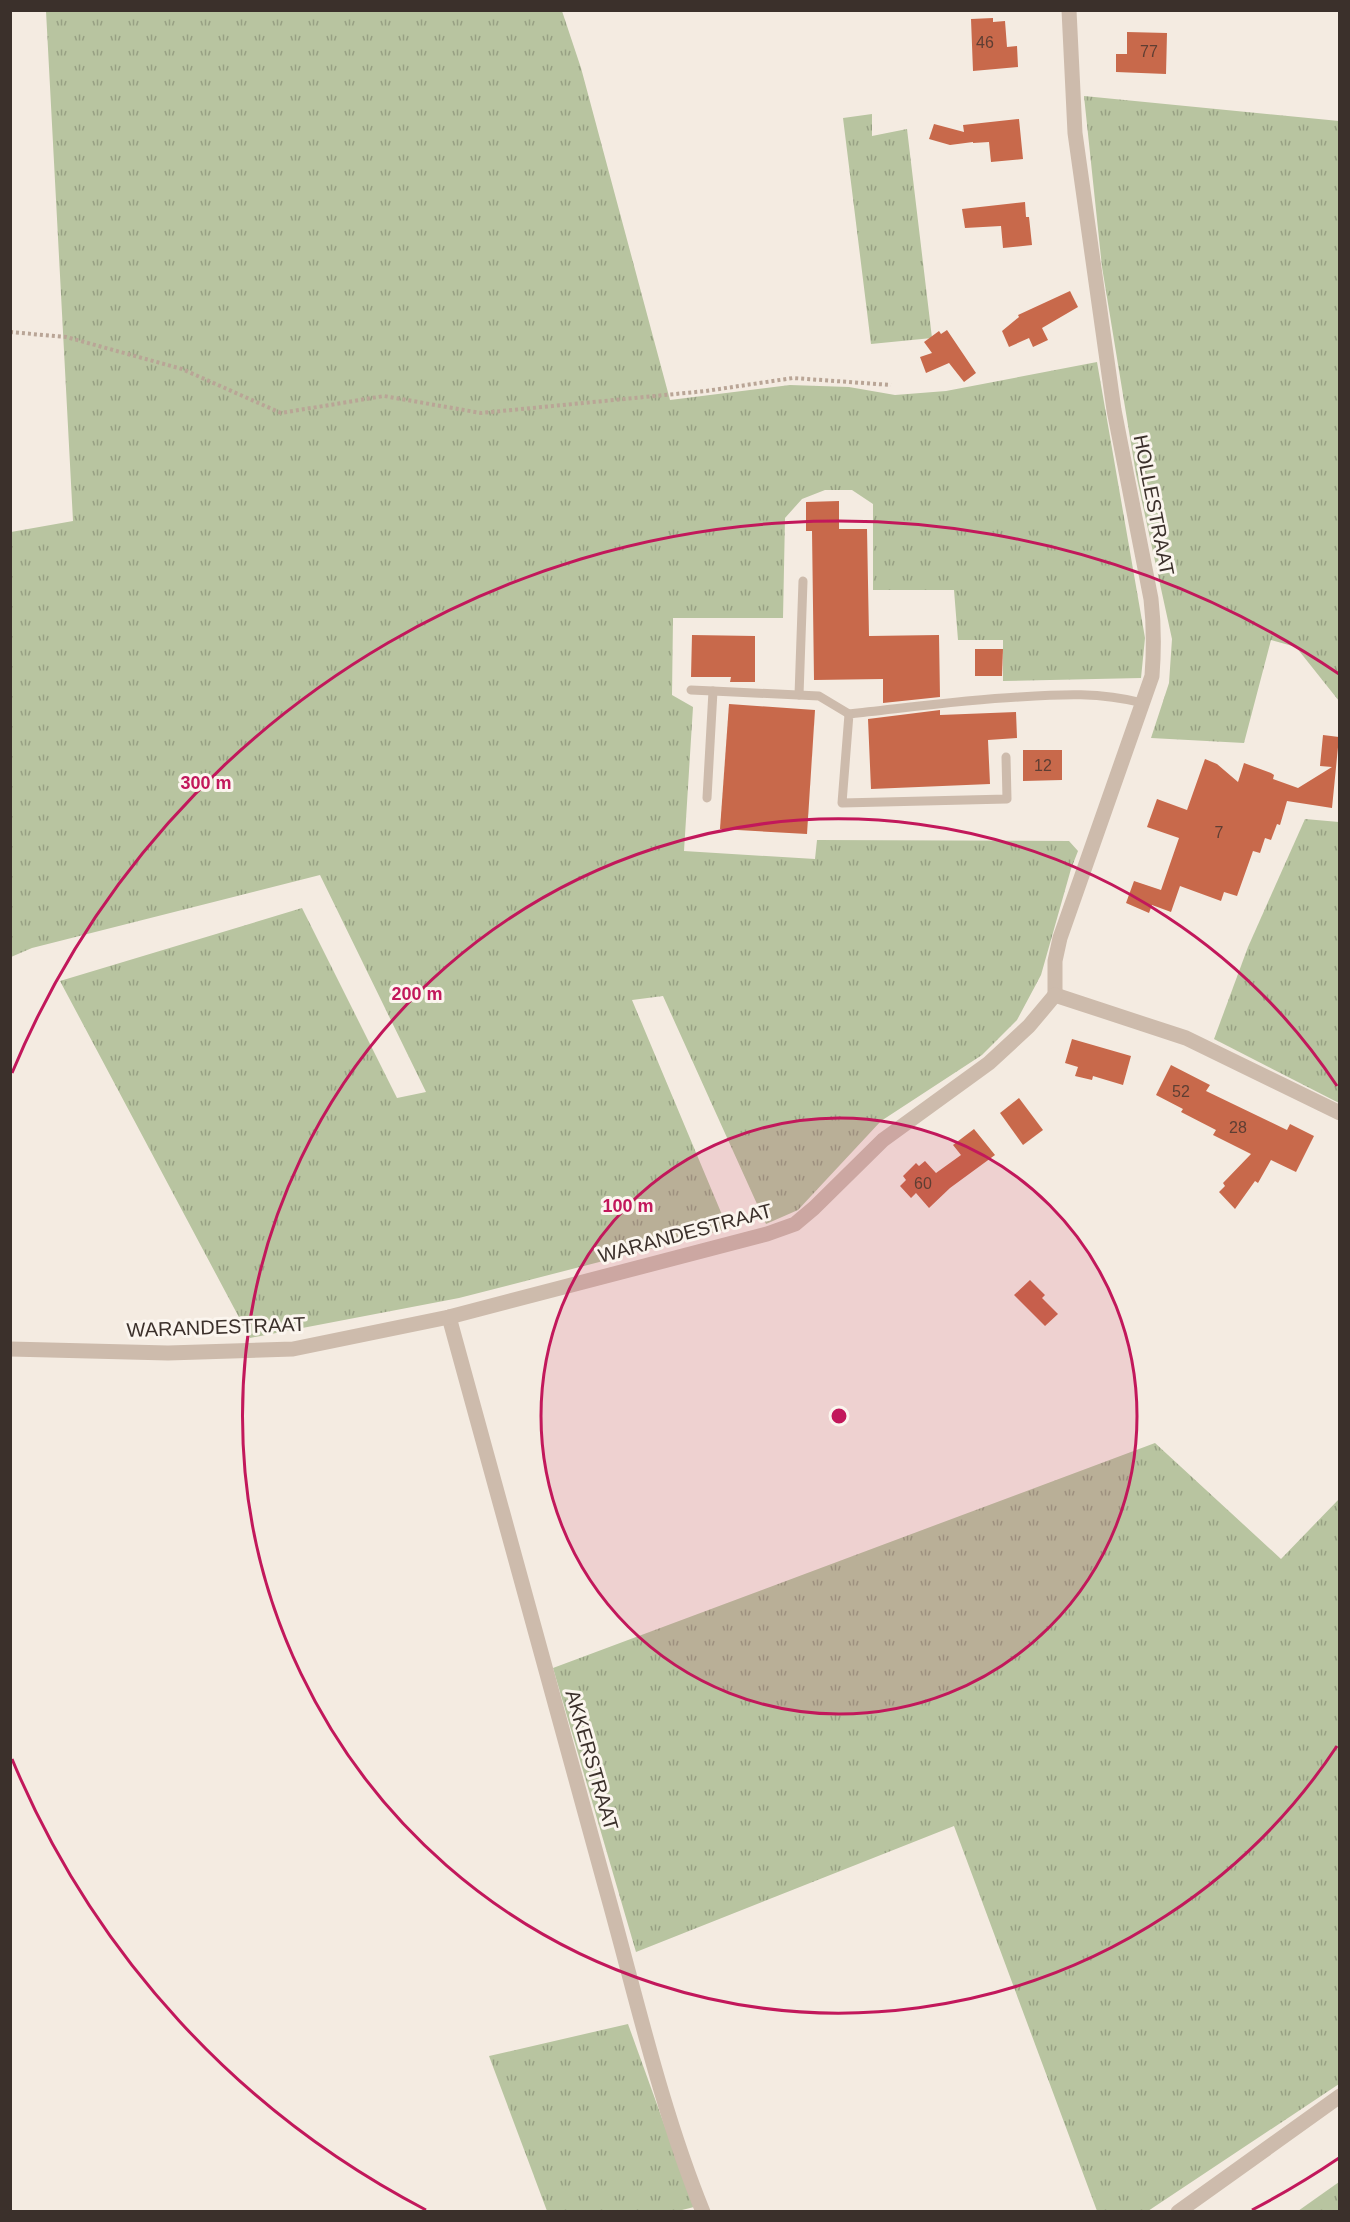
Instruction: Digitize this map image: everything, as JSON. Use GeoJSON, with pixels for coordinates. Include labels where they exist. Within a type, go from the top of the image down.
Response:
{"type":"FeatureCollection","features":[{"type":"Feature","properties":{"kind":"street","name":"HOLLESTRAAT"},"geometry":{"type":"LineString","coordinates":[[1055,995],[1055,961],[1060,938],[1152,676],[1154,621],[1114,410],[1075,133],[1069,10]]}},
{"type":"Feature","properties":{"kind":"street"},"geometry":{"type":"LineString","coordinates":[[1055,995],[1186,1038],[1340,1113]]}},
{"type":"Feature","properties":{"kind":"street","name":"WARANDESTRAAT"},"geometry":{"type":"LineString","coordinates":[[10,1349],[168,1353],[293,1349],[449,1317],[767,1234],[795,1224],[883,1140],[989,1063],[1029,1026],[1055,995]]}},
{"type":"Feature","properties":{"kind":"street","name":"AKKERSTRAAT"},"geometry":{"type":"LineString","coordinates":[[449,1317],[549,1685],[685,2168],[703,2211]]}},
{"type":"Feature","properties":{"kind":"street"},"geometry":{"type":"LineString","coordinates":[[1178,2211],[1340,2096]]}},
{"type":"Feature","properties":{"kind":"lane"},"geometry":{"type":"LineString","coordinates":[[799,695],[803,581]]}},
{"type":"Feature","properties":{"kind":"lane"},"geometry":{"type":"LineString","coordinates":[[691,690],[819,696],[849,714],[997,698],[1081,693],[1118,696],[1143,703]]}},
{"type":"Feature","properties":{"kind":"lane"},"geometry":{"type":"LineString","coordinates":[[707,798],[713,692]]}},
{"type":"Feature","properties":{"kind":"lane"},"geometry":{"type":"LineString","coordinates":[[849,714],[842,803],[1007,799],[1006,757]]}},
{"type":"Feature","properties":{"kind":"path"},"geometry":{"type":"LineString","coordinates":[[10,333],[66,337],[182,369],[281,413],[384,396],[481,413],[706,391],[793,378],[891,385]]}},
{"type":"Feature","properties":{"kind":"green space"},"geometry":{"type":"Polygon","coordinates":[[[46,11],[562,11],[581,68],[670,400],[790,385],[849,387],[895,395],[946,391],[1097,362],[1145,638],[1141,678],[1003,681],[1003,640],[958,640],[954,590],[873,590],[873,504],[852,490],[825,490],[802,499],[785,518],[783,618],[673,618],[672,695],[693,707],[684,851],[815,859],[817,840],[1069,841],[1078,851],[1041,975],[1017,1020],[982,1055],[881,1121],[798,1210],[766,1224],[663,996],[632,1000],[728,1229],[459,1298],[250,1338],[60,981],[302,908],[397,1098],[426,1092],[320,875],[32,948],[11,957],[11,532],[73,521],[46,11]]]}},
{"type":"Feature","properties":{"kind":"green space"},"geometry":{"type":"Polygon","coordinates":[[[1084,96],[1339,121],[1339,701],[1296,647],[1271,640],[1244,743],[1151,738],[1169,683],[1172,639],[1136,474],[1102,267],[1084,96]]]}},
{"type":"Feature","properties":{"kind":"green space"},"geometry":{"type":"Polygon","coordinates":[[[872,114],[872,136],[907,129],[932,338],[871,344],[843,118],[872,114]]]}},
{"type":"Feature","properties":{"kind":"green space"},"geometry":{"type":"Polygon","coordinates":[[[1305,819],[1339,822],[1339,1103],[1214,1039],[1248,947],[1305,819]]]}},
{"type":"Feature","properties":{"kind":"green space"},"geometry":{"type":"Polygon","coordinates":[[[1155,1443],[1281,1559],[1339,1499],[1339,2084],[1148,2211],[1097,2211],[954,1826],[636,1952],[553,1668],[1155,1443]]]}},
{"type":"Feature","properties":{"kind":"green space"},"geometry":{"type":"Polygon","coordinates":[[[628,2024],[694,2207],[674,2212],[547,2211],[489,2056],[628,2024]]]}},
{"type":"Feature","properties":{"kind":"green space"},"geometry":{"type":"Polygon","coordinates":[[[1339,2182],[1339,2211],[1298,2211],[1339,2182]]]}},
{"type":"Feature","properties":{"kind":"building"},"geometry":{"type":"Polygon","coordinates":[[[993,18],[993,22],[1005,21],[1007,47],[1017,46],[1018,67],[973,71],[971,19],[993,18]]]}},
{"type":"Feature","properties":{"kind":"building"},"geometry":{"type":"Polygon","coordinates":[[[1127,32],[1167,33],[1166,74],[1116,72],[1116,54],[1127,54],[1127,32]]]}},
{"type":"Feature","properties":{"kind":"building"},"geometry":{"type":"Polygon","coordinates":[[[1019,119],[1023,159],[991,162],[989,142],[950,145],[929,139],[934,124],[964,132],[963,125],[1019,119]]]}},
{"type":"Feature","properties":{"kind":"building"},"geometry":{"type":"Polygon","coordinates":[[[1025,202],[1032,245],[1003,248],[1001,226],[965,228],[962,209],[1025,202]]]}},
{"type":"Feature","properties":{"kind":"building"},"geometry":{"type":"Polygon","coordinates":[[[1070,291],[1078,307],[1042,328],[1048,340],[1033,347],[1029,338],[1009,347],[1002,331],[1019,317],[1018,315],[1070,291]]]}},
{"type":"Feature","properties":{"kind":"building"},"geometry":{"type":"Polygon","coordinates":[[[947,330],[976,373],[964,382],[949,363],[926,373],[920,357],[932,353],[924,342],[939,331],[941,334],[947,330]]]}},
{"type":"Feature","properties":{"kind":"building"},"geometry":{"type":"Polygon","coordinates":[[[839,501],[839,529],[867,529],[869,636],[939,635],[940,697],[883,703],[883,679],[814,680],[812,531],[806,531],[806,502],[839,501]]]}},
{"type":"Feature","properties":{"kind":"building"},"geometry":{"type":"Polygon","coordinates":[[[692,635],[755,636],[755,682],[730,682],[731,677],[691,677],[692,635]]]}},
{"type":"Feature","properties":{"kind":"building"},"geometry":{"type":"Polygon","coordinates":[[[975,649],[1003,649],[1002,676],[975,676],[975,649]]]}},
{"type":"Feature","properties":{"kind":"building"},"geometry":{"type":"Polygon","coordinates":[[[729,704],[815,710],[807,834],[720,829],[729,704]]]}},
{"type":"Feature","properties":{"kind":"building"},"geometry":{"type":"Polygon","coordinates":[[[940,710],[940,715],[1016,712],[1017,738],[988,740],[990,784],[871,789],[868,719],[940,710]]]}},
{"type":"Feature","properties":{"kind":"building"},"geometry":{"type":"Polygon","coordinates":[[[1323,735],[1339,737],[1332,808],[1287,801],[1280,825],[1277,824],[1271,840],[1265,838],[1260,853],[1253,851],[1237,896],[1224,892],[1221,901],[1180,886],[1171,912],[1152,905],[1149,913],[1126,903],[1134,881],[1161,890],[1179,838],[1147,827],[1157,799],[1187,810],[1205,759],[1217,764],[1238,782],[1244,763],[1271,773],[1274,775],[1273,779],[1298,788],[1332,767],[1320,766],[1323,735]]]}},
{"type":"Feature","properties":{"kind":"building"},"geometry":{"type":"Polygon","coordinates":[[[1023,750],[1062,750],[1062,780],[1023,781],[1023,750]]]}},
{"type":"Feature","properties":{"kind":"building"},"geometry":{"type":"Polygon","coordinates":[[[1072,1039],[1131,1056],[1123,1085],[1093,1076],[1092,1080],[1075,1076],[1078,1067],[1065,1063],[1072,1039]]]}},
{"type":"Feature","properties":{"kind":"building"},"geometry":{"type":"Polygon","coordinates":[[[1171,1065],[1210,1085],[1206,1091],[1287,1130],[1290,1124],[1314,1136],[1296,1172],[1271,1160],[1258,1183],[1255,1181],[1235,1209],[1219,1192],[1225,1186],[1223,1183],[1251,1154],[1213,1135],[1216,1130],[1181,1112],[1183,1109],[1156,1095],[1171,1065]]]}},
{"type":"Feature","properties":{"kind":"building"},"geometry":{"type":"Polygon","coordinates":[[[1019,1098],[1043,1130],[1023,1145],[1000,1113],[1019,1098]]]}},
{"type":"Feature","properties":{"kind":"building"},"geometry":{"type":"Polygon","coordinates":[[[974,1129],[995,1155],[950,1188],[929,1208],[916,1193],[911,1198],[900,1186],[906,1180],[903,1176],[916,1163],[919,1166],[925,1161],[936,1173],[961,1155],[953,1145],[974,1129]]]}},
{"type":"Feature","properties":{"kind":"building"},"geometry":{"type":"Polygon","coordinates":[[[1030,1280],[1045,1295],[1042,1298],[1058,1314],[1045,1326],[1014,1295],[1030,1280]]]}}]}
